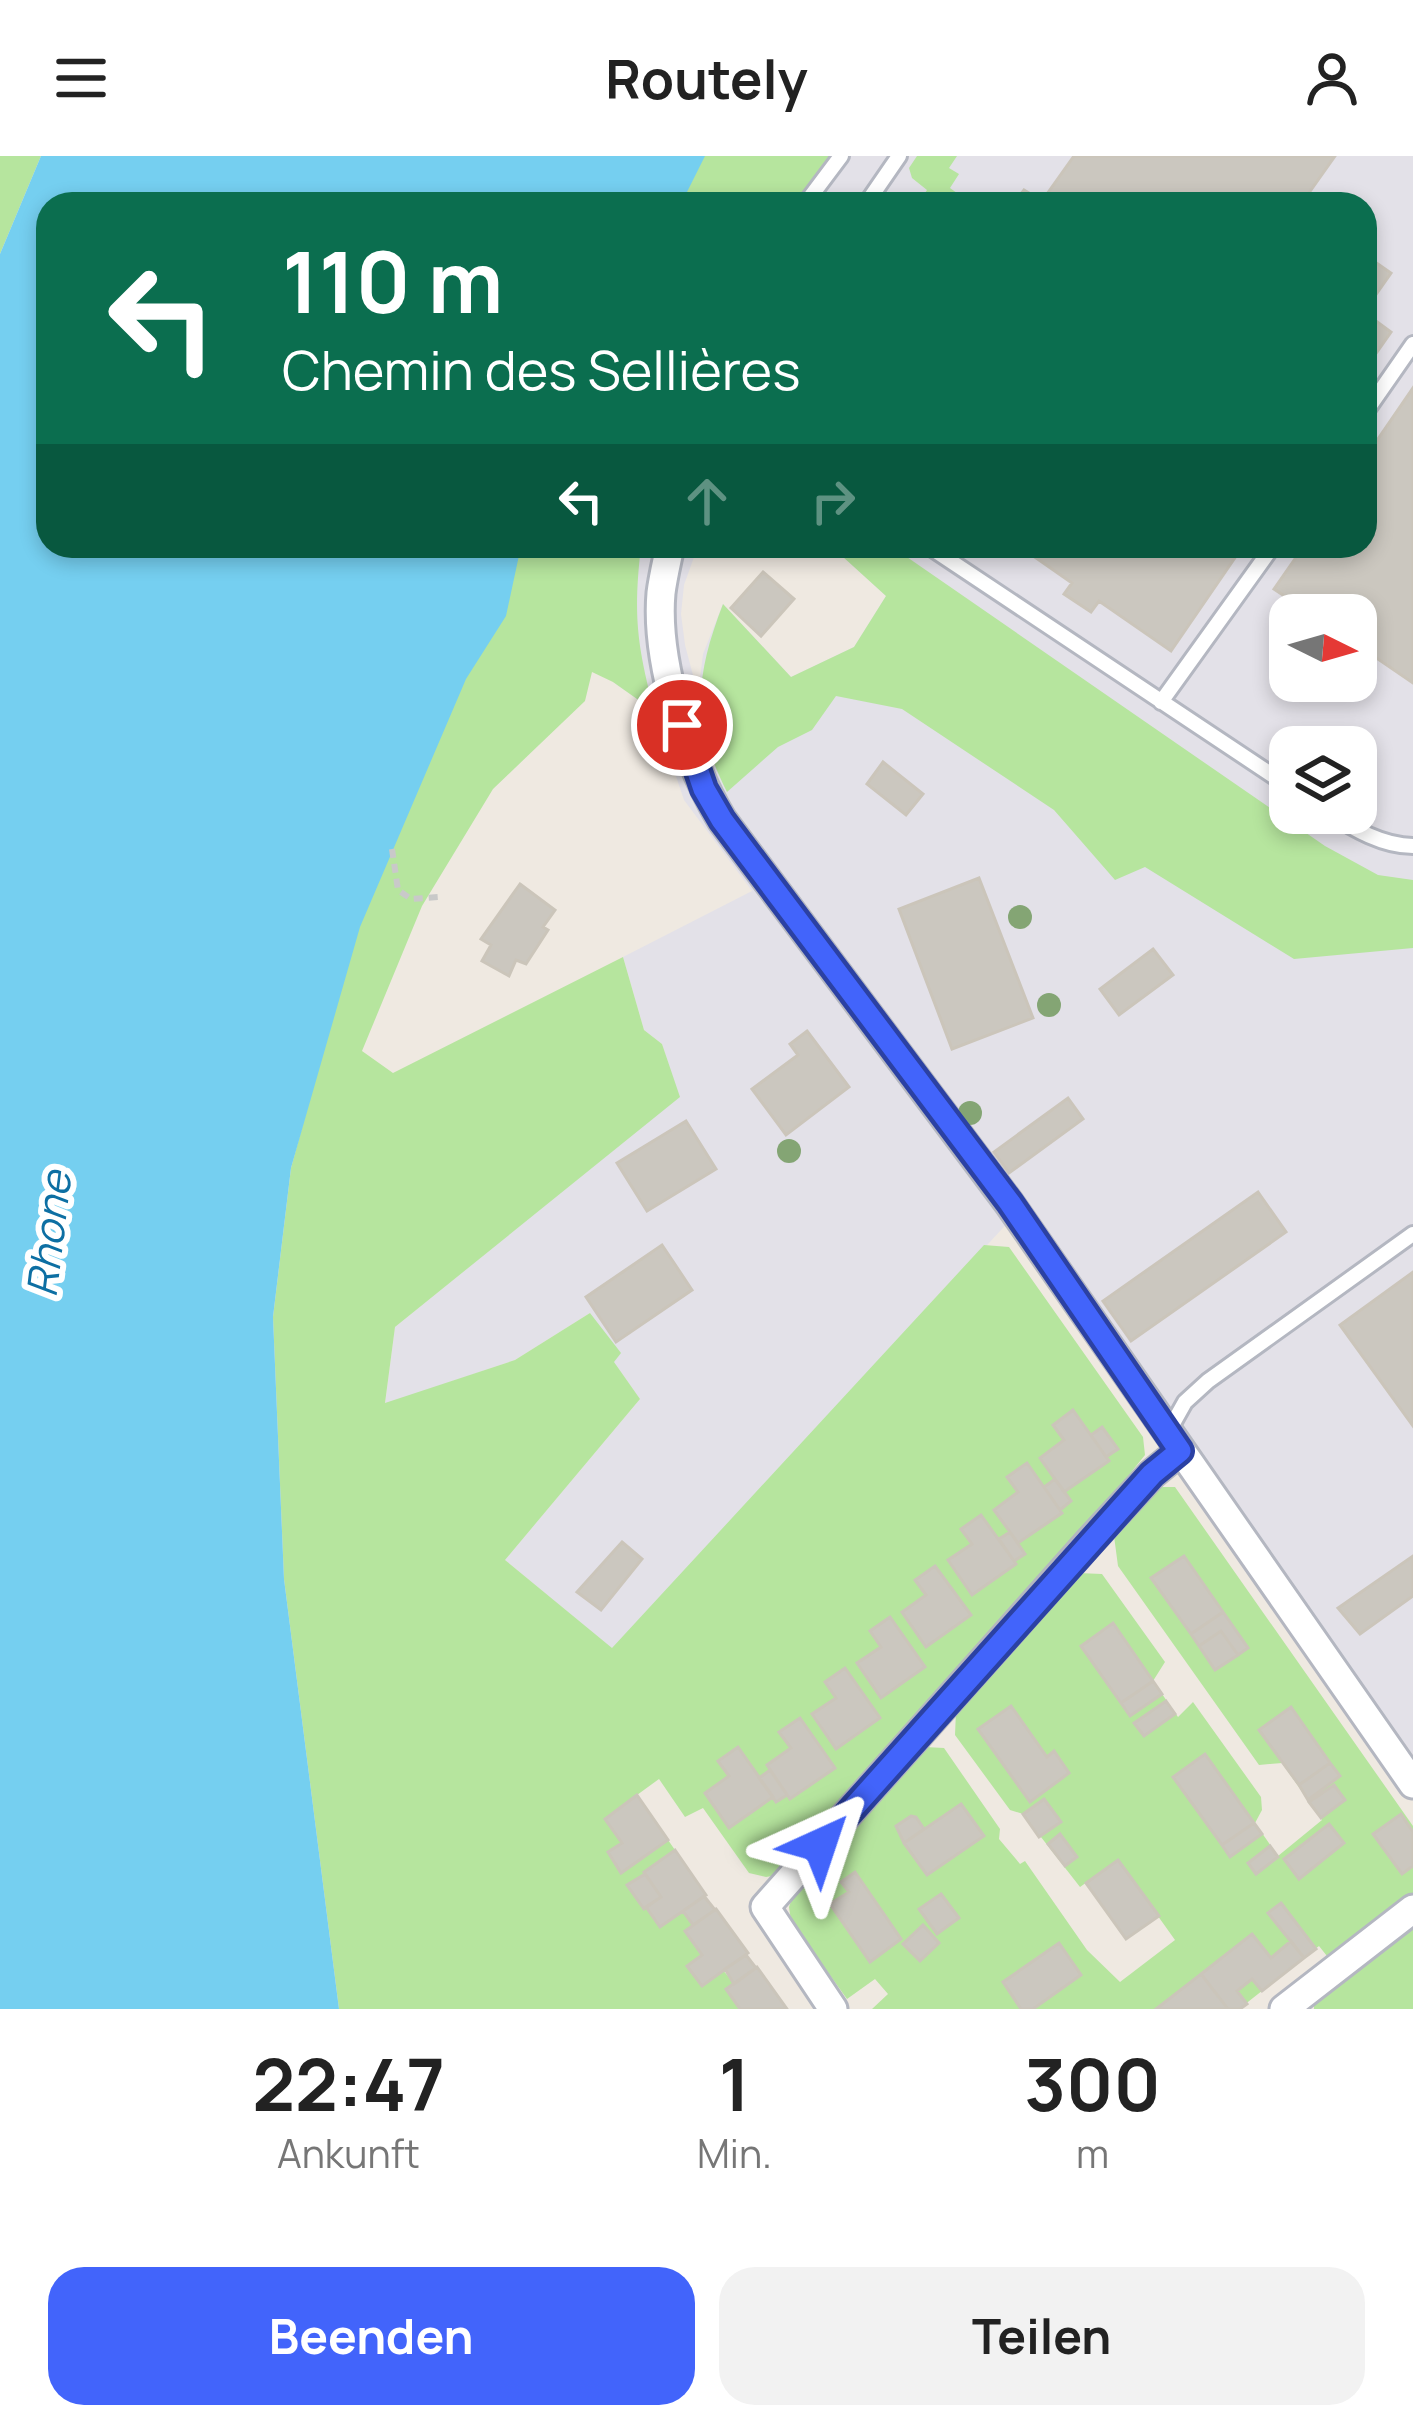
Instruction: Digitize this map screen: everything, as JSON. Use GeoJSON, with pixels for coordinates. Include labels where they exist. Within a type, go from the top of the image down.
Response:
{"type":"FeatureCollection","features":[{"type":"Feature","properties":{"kind":"street"},"geometry":{"type":"LineString","coordinates":[[668,558],[661,592],[664,648],[682,725],[704,789],[722,820],[1010,1203],[1413,1784]]}},
{"type":"Feature","properties":{"kind":"street"},"geometry":{"type":"LineString","coordinates":[[833,2009],[765,1907],[1152,1474],[1174,1443]]}},
{"type":"Feature","properties":{"kind":"street"},"geometry":{"type":"LineString","coordinates":[[1284,2009],[1413,1909]]}},
{"type":"Feature","properties":{"kind":"lane"},"geometry":{"type":"LineString","coordinates":[[814,192],[841,156]]}},
{"type":"Feature","properties":{"kind":"lane"},"geometry":{"type":"LineString","coordinates":[[874,192],[899,156]]}},
{"type":"Feature","properties":{"kind":"lane"},"geometry":{"type":"LineString","coordinates":[[1377,396],[1413,344]]}},
{"type":"Feature","properties":{"kind":"lane"},"geometry":{"type":"LineString","coordinates":[[946,558],[1269,773]]}},
{"type":"Feature","properties":{"kind":"lane"},"geometry":{"type":"LineString","coordinates":[[1161,702],[1264,558]]}},
{"type":"Feature","properties":{"kind":"lane"},"geometry":{"type":"LineString","coordinates":[[1366,834],[1398,846],[1413,846]]}},
{"type":"Feature","properties":{"kind":"lane"},"geometry":{"type":"LineString","coordinates":[[1174,1443],[1185,1402],[1208,1381],[1413,1234]]}},
{"type":"Feature","properties":{"kind":"path"},"geometry":{"type":"LineString","coordinates":[[392,849],[398,890],[411,899],[439,897]]}},
{"type":"Feature","properties":{"kind":"shaded area"},"geometry":{"type":"Polygon","coordinates":[[[755,156],[1413,156],[1413,1755],[1027,1202],[612,1649],[505,1560],[640,1399],[613,1361],[590,1313],[515,1360],[385,1404],[395,1327],[679,1097],[662,1044],[644,1030],[623,957],[752,891],[684,800],[654,711],[613,682],[608,558],[694,558],[681,614],[698,694],[703,654],[723,604],[791,677],[854,647],[886,596],[844,558],[1377,558],[1377,192],[744,192],[752,180],[755,156]]]}},
{"type":"Feature","properties":{"kind":"green space"},"geometry":{"type":"Polygon","coordinates":[[[0,156],[41,156],[0,254],[0,156]]]}},
{"type":"Feature","properties":{"kind":"green space"},"geometry":{"type":"Polygon","coordinates":[[[664,156],[830,156],[802,192],[636,192],[664,156]]]}},
{"type":"Feature","properties":{"kind":"green space"},"geometry":{"type":"Polygon","coordinates":[[[917,156],[957,156],[949,168],[959,174],[950,188],[956,192],[926,192],[909,168],[917,156]]]}},
{"type":"Feature","properties":{"kind":"green space"},"geometry":{"type":"Polygon","coordinates":[[[468,558],[640,558],[638,630],[654,711],[592,672],[585,701],[493,789],[422,906],[362,1051],[393,1073],[623,957],[644,1030],[662,1044],[680,1097],[395,1327],[385,1403],[515,1360],[590,1313],[621,1353],[614,1362],[640,1399],[505,1560],[612,1648],[984,1245],[1009,1247],[1143,1437],[1145,1455],[1088,1526],[778,1875],[749,1873],[703,1808],[685,1817],[659,1779],[637,1795],[706,1895],[684,1911],[693,1925],[686,1932],[734,1984],[727,1990],[740,2009],[339,2009],[284,1579],[273,1317],[291,1168],[316,1076],[341,904],[468,558]]]}},
{"type":"Feature","properties":{"kind":"green space"},"geometry":{"type":"Polygon","coordinates":[[[844,558],[908,558],[1269,807],[1269,834],[1308,834],[1378,875],[1413,880],[1413,948],[1294,959],[1145,867],[1115,880],[1054,810],[902,709],[836,696],[812,730],[778,747],[727,792],[707,743],[701,699],[707,654],[723,604],[791,677],[854,647],[886,596],[844,558]]]}},
{"type":"Feature","properties":{"kind":"green space"},"geometry":{"type":"Polygon","coordinates":[[[1175,1487],[1413,1826],[1413,1897],[1331,1961],[1319,1946],[1239,2009],[872,2009],[888,1994],[875,1979],[847,1999],[791,1921],[789,1907],[793,1895],[925,1747],[944,1748],[1000,1829],[999,1839],[1020,1864],[1025,1861],[1087,1950],[1120,1982],[1175,1940],[1118,1860],[1080,1887],[1023,1814],[1010,1810],[955,1735],[956,1711],[1078,1573],[1102,1574],[1165,1662],[1153,1681],[1178,1717],[1193,1702],[1261,1797],[1262,1810],[1255,1823],[1278,1856],[1322,1820],[1282,1763],[1259,1765],[1118,1566],[1114,1536],[1152,1490],[1175,1487]]]}},
{"type":"Feature","properties":{"kind":"green space"},"geometry":{"type":"Polygon","coordinates":[[[1413,1923],[1413,2009],[1314,2009],[1314,2001],[1413,1923]]]}},
{"type":"Feature","properties":{"kind":"water","name":"Rhone"},"geometry":{"type":"Polygon","coordinates":[[[41,156],[705,156],[687,192],[36,192],[36,558],[518,558],[506,616],[466,679],[360,927],[291,1168],[273,1317],[284,1579],[339,2009],[0,2009],[0,254],[41,156]]]}},
{"type":"Feature","properties":{"kind":"building"},"geometry":{"type":"Polygon","coordinates":[[[1074,156],[1335,156],[1310,192],[1048,192],[1074,156]]]}},
{"type":"Feature","properties":{"kind":"building"},"geometry":{"type":"Polygon","coordinates":[[[1377,263],[1391,273],[1377,293],[1377,263]]]}},
{"type":"Feature","properties":{"kind":"building"},"geometry":{"type":"Polygon","coordinates":[[[1377,322],[1391,332],[1377,352],[1377,322]]]}},
{"type":"Feature","properties":{"kind":"building"},"geometry":{"type":"Polygon","coordinates":[[[1413,388],[1413,683],[1377,658],[1377,594],[1282,594],[1274,589],[1296,558],[1377,558],[1377,440],[1413,388]]]}},
{"type":"Feature","properties":{"kind":"building"},"geometry":{"type":"Polygon","coordinates":[[[1036,558],[1235,558],[1171,651],[1099,601],[1091,612],[1064,594],[1072,583],[1036,558]]]}},
{"type":"Feature","properties":{"kind":"building"},"geometry":{"type":"Polygon","coordinates":[[[763,572],[794,599],[761,636],[731,608],[763,572]]]}},
{"type":"Feature","properties":{"kind":"building"},"geometry":{"type":"Polygon","coordinates":[[[883,762],[923,794],[906,815],[867,784],[883,762]]]}},
{"type":"Feature","properties":{"kind":"building"},"geometry":{"type":"Polygon","coordinates":[[[979,878],[1033,1018],[952,1049],[899,909],[979,878]]]}},
{"type":"Feature","properties":{"kind":"building"},"geometry":{"type":"Polygon","coordinates":[[[520,884],[555,910],[526,964],[516,960],[509,976],[482,961],[491,945],[481,939],[520,884]]]}},
{"type":"Feature","properties":{"kind":"building"},"geometry":{"type":"Polygon","coordinates":[[[1153,949],[1173,975],[1119,1015],[1100,989],[1153,949]]]}},
{"type":"Feature","properties":{"kind":"building"},"geometry":{"type":"Polygon","coordinates":[[[807,1031],[849,1087],[786,1135],[752,1089],[798,1055],[790,1044],[807,1031]]]}},
{"type":"Feature","properties":{"kind":"building"},"geometry":{"type":"Polygon","coordinates":[[[1068,1098],[1083,1119],[1009,1173],[994,1152],[1068,1098]]]}},
{"type":"Feature","properties":{"kind":"building"},"geometry":{"type":"Polygon","coordinates":[[[686,1121],[716,1169],[647,1211],[617,1163],[686,1121]]]}},
{"type":"Feature","properties":{"kind":"building"},"geometry":{"type":"Polygon","coordinates":[[[1258,1192],[1286,1232],[1131,1341],[1103,1301],[1258,1192]]]}},
{"type":"Feature","properties":{"kind":"building"},"geometry":{"type":"Polygon","coordinates":[[[662,1245],[692,1290],[616,1342],[586,1297],[662,1245]]]}},
{"type":"Feature","properties":{"kind":"building"},"geometry":{"type":"Polygon","coordinates":[[[1413,1272],[1413,1426],[1340,1325],[1413,1272]]]}},
{"type":"Feature","properties":{"kind":"building"},"geometry":{"type":"Polygon","coordinates":[[[1073,1410],[1109,1461],[1064,1492],[1040,1458],[1064,1440],[1053,1425],[1073,1410]]]}},
{"type":"Feature","properties":{"kind":"building"},"geometry":{"type":"Polygon","coordinates":[[[1102,1427],[1118,1449],[1106,1457],[1091,1435],[1102,1427]]]}},
{"type":"Feature","properties":{"kind":"building"},"geometry":{"type":"Polygon","coordinates":[[[1027,1463],[1062,1513],[1018,1543],[994,1510],[1018,1492],[1007,1477],[1027,1463]]]}},
{"type":"Feature","properties":{"kind":"building"},"geometry":{"type":"Polygon","coordinates":[[[1055,1479],[1071,1501],[1060,1510],[1044,1487],[1055,1479]]]}},
{"type":"Feature","properties":{"kind":"building"},"geometry":{"type":"Polygon","coordinates":[[[981,1515],[1016,1564],[972,1595],[948,1560],[972,1544],[961,1529],[981,1515]]]}},
{"type":"Feature","properties":{"kind":"building"},"geometry":{"type":"Polygon","coordinates":[[[1010,1532],[1025,1554],[1014,1561],[999,1539],[1010,1532]]]}},
{"type":"Feature","properties":{"kind":"building"},"geometry":{"type":"Polygon","coordinates":[[[622,1542],[642,1559],[601,1610],[577,1592],[622,1542]]]}},
{"type":"Feature","properties":{"kind":"building"},"geometry":{"type":"Polygon","coordinates":[[[1184,1556],[1223,1612],[1191,1634],[1151,1578],[1184,1556]]]}},
{"type":"Feature","properties":{"kind":"building"},"geometry":{"type":"Polygon","coordinates":[[[1413,1556],[1413,1596],[1360,1634],[1338,1608],[1413,1556]]]}},
{"type":"Feature","properties":{"kind":"building"},"geometry":{"type":"Polygon","coordinates":[[[935,1566],[971,1615],[926,1647],[902,1612],[926,1595],[915,1580],[935,1566]]]}},
{"type":"Feature","properties":{"kind":"building"},"geometry":{"type":"Polygon","coordinates":[[[1223,1612],[1248,1648],[1238,1655],[1221,1631],[1199,1646],[1191,1634],[1223,1612]]]}},
{"type":"Feature","properties":{"kind":"building"},"geometry":{"type":"Polygon","coordinates":[[[890,1617],[925,1667],[881,1698],[857,1663],[881,1647],[870,1631],[890,1617]]]}},
{"type":"Feature","properties":{"kind":"building"},"geometry":{"type":"Polygon","coordinates":[[[1113,1623],[1153,1681],[1121,1703],[1081,1646],[1113,1623]]]}},
{"type":"Feature","properties":{"kind":"building"},"geometry":{"type":"Polygon","coordinates":[[[1221,1631],[1238,1655],[1215,1670],[1199,1646],[1221,1631]]]}},
{"type":"Feature","properties":{"kind":"building"},"geometry":{"type":"Polygon","coordinates":[[[845,1668],[880,1718],[836,1749],[812,1714],[836,1698],[825,1682],[845,1668]]]}},
{"type":"Feature","properties":{"kind":"building"},"geometry":{"type":"Polygon","coordinates":[[[1153,1681],[1162,1694],[1130,1716],[1121,1703],[1153,1681]]]}},
{"type":"Feature","properties":{"kind":"building"},"geometry":{"type":"Polygon","coordinates":[[[1166,1701],[1175,1714],[1144,1736],[1134,1723],[1166,1701]]]}},
{"type":"Feature","properties":{"kind":"building"},"geometry":{"type":"Polygon","coordinates":[[[1011,1706],[1047,1757],[1054,1751],[1069,1773],[1030,1802],[978,1729],[1011,1706]]]}},
{"type":"Feature","properties":{"kind":"building"},"geometry":{"type":"Polygon","coordinates":[[[1291,1707],[1330,1763],[1299,1785],[1259,1730],[1291,1707]]]}},
{"type":"Feature","properties":{"kind":"building"},"geometry":{"type":"Polygon","coordinates":[[[800,1718],[835,1768],[790,1799],[767,1765],[791,1748],[779,1732],[800,1718]]]}},
{"type":"Feature","properties":{"kind":"building"},"geometry":{"type":"Polygon","coordinates":[[[738,1747],[773,1797],[729,1828],[705,1793],[729,1776],[718,1761],[738,1747]]]}},
{"type":"Feature","properties":{"kind":"building"},"geometry":{"type":"Polygon","coordinates":[[[1205,1754],[1254,1823],[1222,1845],[1173,1777],[1205,1754]]]}},
{"type":"Feature","properties":{"kind":"building"},"geometry":{"type":"Polygon","coordinates":[[[1330,1763],[1340,1776],[1308,1800],[1299,1785],[1330,1763]]]}},
{"type":"Feature","properties":{"kind":"building"},"geometry":{"type":"Polygon","coordinates":[[[770,1770],[787,1795],[776,1802],[759,1778],[770,1770]]]}},
{"type":"Feature","properties":{"kind":"building"},"geometry":{"type":"Polygon","coordinates":[[[1334,1785],[1345,1800],[1321,1818],[1309,1802],[1334,1785]]]}},
{"type":"Feature","properties":{"kind":"building"},"geometry":{"type":"Polygon","coordinates":[[[637,1795],[668,1840],[621,1873],[608,1852],[622,1843],[605,1819],[637,1795]]]}},
{"type":"Feature","properties":{"kind":"building"},"geometry":{"type":"Polygon","coordinates":[[[1044,1799],[1061,1822],[1039,1837],[1023,1814],[1044,1799]]]}},
{"type":"Feature","properties":{"kind":"building"},"geometry":{"type":"Polygon","coordinates":[[[961,1804],[984,1836],[927,1875],[904,1843],[961,1804]]]}},
{"type":"Feature","properties":{"kind":"building"},"geometry":{"type":"Polygon","coordinates":[[[1401,1814],[1413,1832],[1413,1866],[1402,1874],[1373,1834],[1401,1814]]]}},
{"type":"Feature","properties":{"kind":"building"},"geometry":{"type":"Polygon","coordinates":[[[911,1816],[924,1829],[904,1843],[896,1826],[911,1816]]]}},
{"type":"Feature","properties":{"kind":"building"},"geometry":{"type":"Polygon","coordinates":[[[1254,1823],[1262,1834],[1230,1857],[1222,1845],[1254,1823]]]}},
{"type":"Feature","properties":{"kind":"building"},"geometry":{"type":"Polygon","coordinates":[[[1329,1824],[1344,1843],[1299,1879],[1284,1859],[1329,1824]]]}},
{"type":"Feature","properties":{"kind":"building"},"geometry":{"type":"Polygon","coordinates":[[[1060,1834],[1077,1857],[1065,1866],[1048,1844],[1060,1834]]]}},
{"type":"Feature","properties":{"kind":"building"},"geometry":{"type":"Polygon","coordinates":[[[1270,1846],[1278,1857],[1256,1874],[1248,1863],[1270,1846]]]}},
{"type":"Feature","properties":{"kind":"building"},"geometry":{"type":"Polygon","coordinates":[[[675,1850],[706,1895],[660,1927],[646,1907],[661,1897],[644,1872],[675,1850]]]}},
{"type":"Feature","properties":{"kind":"building"},"geometry":{"type":"Polygon","coordinates":[[[1118,1860],[1159,1916],[1126,1939],[1086,1883],[1118,1860]]]}},
{"type":"Feature","properties":{"kind":"building"},"geometry":{"type":"Polygon","coordinates":[[[855,1872],[901,1939],[870,1962],[830,1904],[849,1892],[841,1882],[855,1872]]]}},
{"type":"Feature","properties":{"kind":"building"},"geometry":{"type":"Polygon","coordinates":[[[645,1874],[661,1897],[644,1909],[627,1885],[645,1874]]]}},
{"type":"Feature","properties":{"kind":"building"},"geometry":{"type":"Polygon","coordinates":[[[941,1894],[959,1918],[937,1934],[919,1909],[941,1894]]]}},
{"type":"Feature","properties":{"kind":"building"},"geometry":{"type":"Polygon","coordinates":[[[704,1896],[715,1910],[693,1925],[683,1911],[704,1896]]]}},
{"type":"Feature","properties":{"kind":"building"},"geometry":{"type":"Polygon","coordinates":[[[1281,1903],[1316,1949],[1304,1958],[1268,1913],[1281,1903]]]}},
{"type":"Feature","properties":{"kind":"building"},"geometry":{"type":"Polygon","coordinates":[[[716,1909],[748,1953],[702,1986],[687,1966],[702,1955],[685,1931],[716,1909]]]}},
{"type":"Feature","properties":{"kind":"building"},"geometry":{"type":"Polygon","coordinates":[[[923,1925],[939,1943],[920,1961],[903,1944],[923,1925]]]}},
{"type":"Feature","properties":{"kind":"building"},"geometry":{"type":"Polygon","coordinates":[[[1252,1934],[1271,1958],[1291,1941],[1304,1958],[1262,1991],[1252,1979],[1237,1991],[1247,2004],[1228,2009],[1201,1974],[1252,1934]]]}},
{"type":"Feature","properties":{"kind":"building"},"geometry":{"type":"Polygon","coordinates":[[[1059,1943],[1081,1975],[1033,2009],[1021,2009],[1003,1982],[1059,1943]]]}},
{"type":"Feature","properties":{"kind":"building"},"geometry":{"type":"Polygon","coordinates":[[[746,1955],[756,1968],[734,1984],[725,1969],[746,1955]]]}},
{"type":"Feature","properties":{"kind":"building"},"geometry":{"type":"Polygon","coordinates":[[[757,1967],[787,2009],[740,2009],[726,1989],[757,1967]]]}},
{"type":"Feature","properties":{"kind":"building"},"geometry":{"type":"Polygon","coordinates":[[[1201,1974],[1228,2009],[1156,2009],[1201,1974]]]}},
{"type":"Feature","properties":{"kind":"route"},"geometry":{"type":"LineString","coordinates":[[682,725],[704,789],[722,820],[1010,1203],[1180,1451],[1152,1474],[820,1845]]}}]}
